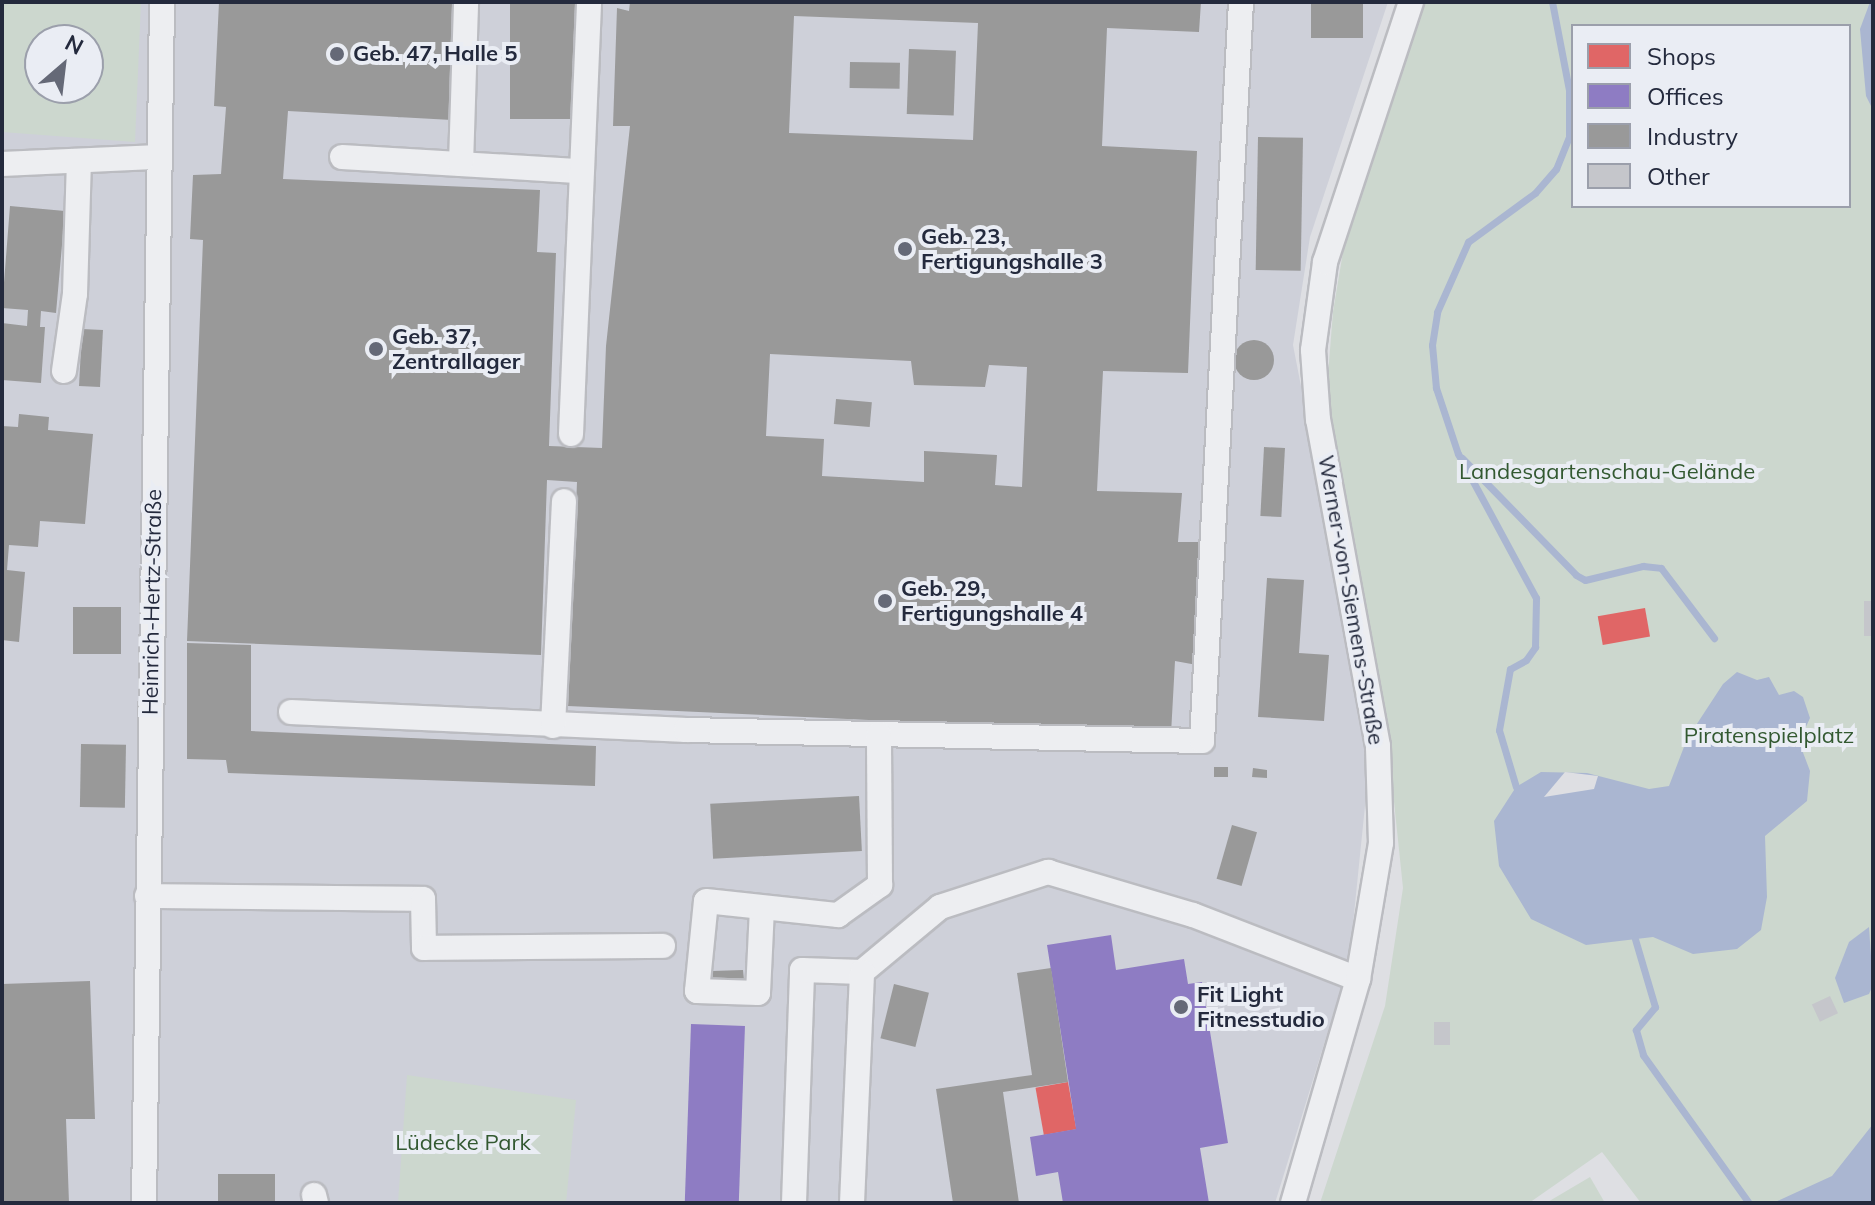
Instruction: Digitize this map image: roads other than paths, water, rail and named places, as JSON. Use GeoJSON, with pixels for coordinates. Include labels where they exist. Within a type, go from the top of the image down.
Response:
{"type":"FeatureCollection","features":[{"type":"Feature","properties":{"kind":"street","name":"Heinrich-Hertz-Straße"},"geometry":{"type":"LineString","coordinates":[[144,1203],[162,2]]}},
{"type":"Feature","properties":{"kind":"street"},"geometry":{"type":"LineString","coordinates":[[461,164],[466,2]]}},
{"type":"Feature","properties":{"kind":"street"},"geometry":{"type":"LineString","coordinates":[[571,434],[589,2]]}},
{"type":"Feature","properties":{"kind":"street"},"geometry":{"type":"LineString","coordinates":[[291,712],[553,726],[1202,741],[1241,2]]}},
{"type":"Feature","properties":{"kind":"street","name":"Werner-von-Siemens-Straße"},"geometry":{"type":"LineString","coordinates":[[1293,1203],[1358,979],[1381,843],[1378,746],[1318,420],[1313,350],[1325,262],[1411,2]]}},
{"type":"Feature","properties":{"kind":"street"},"geometry":{"type":"LineString","coordinates":[[2,164],[159,157]]}},
{"type":"Feature","properties":{"kind":"street"},"geometry":{"type":"LineString","coordinates":[[342,157],[581,171]]}},
{"type":"Feature","properties":{"kind":"street"},"geometry":{"type":"LineString","coordinates":[[64,371],[75,294],[79,162]]}},
{"type":"Feature","properties":{"kind":"street"},"geometry":{"type":"LineString","coordinates":[[553,726],[564,501]]}},
{"type":"Feature","properties":{"kind":"street"},"geometry":{"type":"LineString","coordinates":[[762,908],[838,915],[880,885],[879,734]]}},
{"type":"Feature","properties":{"kind":"street"},"geometry":{"type":"LineString","coordinates":[[794,1203],[802,970],[862,972],[940,907],[1048,872],[1193,915],[1358,979]]}},
{"type":"Feature","properties":{"kind":"street"},"geometry":{"type":"LineString","coordinates":[[147,896],[423,899],[424,948],[663,946]]}},
{"type":"Feature","properties":{"kind":"street"},"geometry":{"type":"LineString","coordinates":[[852,1203],[862,972]]}},
{"type":"Feature","properties":{"kind":"water"},"geometry":{"type":"Polygon","coordinates":[[[1870,2],[1873,2],[1873,110],[1866,96],[1860,29],[1870,2]]]}},
{"type":"Feature","properties":{"kind":"water"},"geometry":{"type":"Polygon","coordinates":[[[1737,672],[1757,680],[1769,677],[1779,695],[1794,691],[1803,697],[1810,718],[1799,742],[1810,771],[1807,801],[1765,836],[1767,897],[1761,930],[1737,949],[1693,954],[1653,937],[1586,945],[1531,919],[1499,866],[1494,821],[1516,787],[1541,772],[1587,773],[1649,789],[1669,786],[1687,739],[1723,684],[1737,672]]]}},
{"type":"Feature","properties":{"kind":"water"},"geometry":{"type":"Polygon","coordinates":[[[1869,927],[1873,985],[1869,994],[1844,1003],[1835,978],[1849,942],[1869,927]]]}},
{"type":"Feature","properties":{"kind":"water"},"geometry":{"type":"Polygon","coordinates":[[[1873,1124],[1873,1203],[1773,1203],[1832,1176],[1873,1124]]]}},
{"type":"Feature","properties":{"kind":"waterway"},"geometry":{"type":"LineString","coordinates":[[1516,787],[1499,730],[1510,669],[1526,660],[1535,647],[1536,598],[1458,454],[1436,388],[1432,345],[1437,312],[1468,242],[1535,193],[1556,169],[1569,137],[1569,90],[1552,2]]}},
{"type":"Feature","properties":{"kind":"waterway"},"geometry":{"type":"LineString","coordinates":[[1462,458],[1576,575],[1585,580],[1643,566],[1661,568],[1714,638]]}},
{"type":"Feature","properties":{"kind":"waterway"},"geometry":{"type":"LineString","coordinates":[[1635,939],[1655,1007],[1636,1030],[1643,1055],[1749,1203]]}},
{"type":"Feature","properties":{"kind":"place","name":"Geb. 47, Halle 5"},"geometry":{"type":"Point","coordinates":[337,54]}},
{"type":"Feature","properties":{"kind":"place","name":"Geb. 23, Fertigungshalle 3"},"geometry":{"type":"Point","coordinates":[905,249]}},
{"type":"Feature","properties":{"kind":"place","name":"Geb. 37, Zentrallager"},"geometry":{"type":"Point","coordinates":[376,349]}},
{"type":"Feature","properties":{"kind":"place","name":"Geb. 29, Fertigungshalle 4"},"geometry":{"type":"Point","coordinates":[885,601]}},
{"type":"Feature","properties":{"kind":"place","name":"Fit Light Fitnesstudio"},"geometry":{"type":"Point","coordinates":[1181,1007]}},
{"type":"Feature","properties":{"kind":"park label","name":"Landesgartenschau-Gelände"},"geometry":{"type":"Point","coordinates":[1607,472]}},
{"type":"Feature","properties":{"kind":"park label","name":"Piratenspielplatz"},"geometry":{"type":"Point","coordinates":[1769,736]}},
{"type":"Feature","properties":{"kind":"park label","name":"Lüdecke Park"},"geometry":{"type":"Point","coordinates":[463,1143]}}]}
